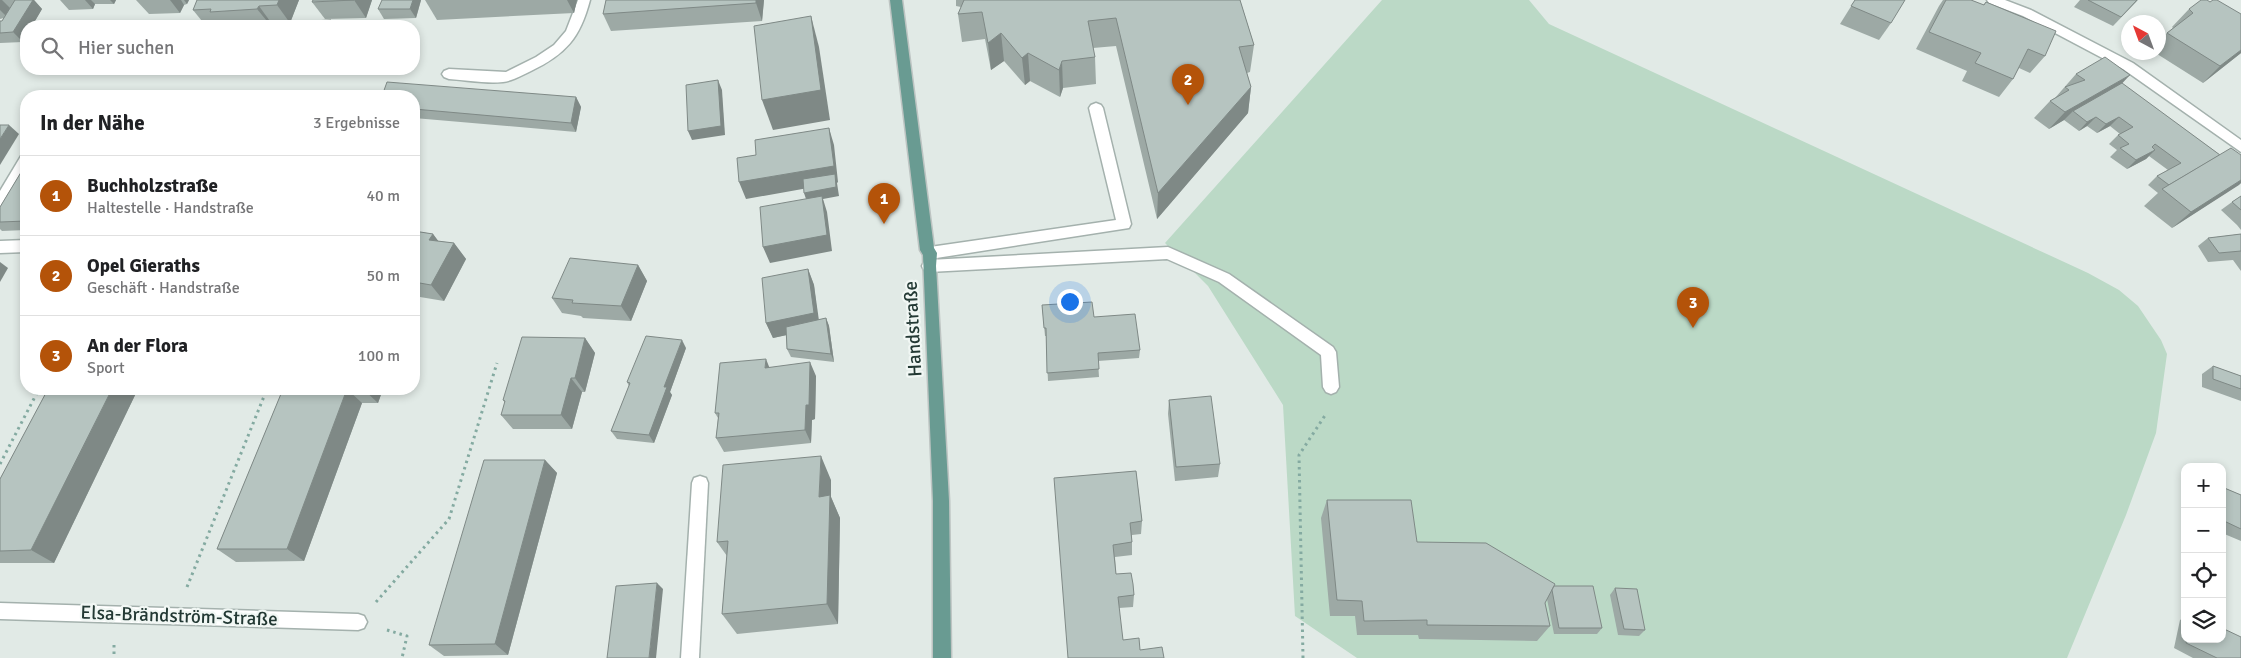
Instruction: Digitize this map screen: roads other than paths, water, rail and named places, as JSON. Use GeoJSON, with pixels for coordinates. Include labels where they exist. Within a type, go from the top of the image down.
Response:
{"type":"FeatureCollection","features":[{"type":"Feature","properties":{"kind":"main road","name":"Handstraße"},"geometry":{"type":"LineString","coordinates":[[896,0],[927,250],[930,260],[941,501],[942,658]]}},
{"type":"Feature","properties":{"kind":"street"},"geometry":{"type":"LineString","coordinates":[[450,74],[507,77],[533,64],[556,51],[573,34],[579,22],[584,0]]}},
{"type":"Feature","properties":{"kind":"street"},"geometry":{"type":"LineString","coordinates":[[1993,0],[2027,13],[2128,66],[2241,146]]}},
{"type":"Feature","properties":{"kind":"street"},"geometry":{"type":"LineString","coordinates":[[930,260],[1124,224],[1096,108]]}},
{"type":"Feature","properties":{"kind":"street"},"geometry":{"type":"LineString","coordinates":[[0,203],[20,170]]}},
{"type":"Feature","properties":{"kind":"street"},"geometry":{"type":"LineString","coordinates":[[0,247],[20,246]]}},
{"type":"Feature","properties":{"kind":"street"},"geometry":{"type":"LineString","coordinates":[[930,260],[1168,253],[1224,278],[1328,352],[1331,387]]}},
{"type":"Feature","properties":{"kind":"street"},"geometry":{"type":"LineString","coordinates":[[690,658],[700,483]]}},
{"type":"Feature","properties":{"kind":"street","name":"Elsa-Brändström-Straße"},"geometry":{"type":"LineString","coordinates":[[0,611],[358,622]]}},
{"type":"Feature","properties":{"kind":"street"},"geometry":{"type":"LineString","coordinates":[[936,658],[942,658]]}},
{"type":"Feature","properties":{"kind":"place","name":"Opel Gieraths"},"geometry":{"type":"Point","coordinates":[1188,105]}},
{"type":"Feature","properties":{"kind":"place","name":"Buchholzstraße"},"geometry":{"type":"Point","coordinates":[884,224]}},
{"type":"Feature","properties":{"kind":"place","name":"An der Flora"},"geometry":{"type":"Point","coordinates":[1693,328]}}]}
